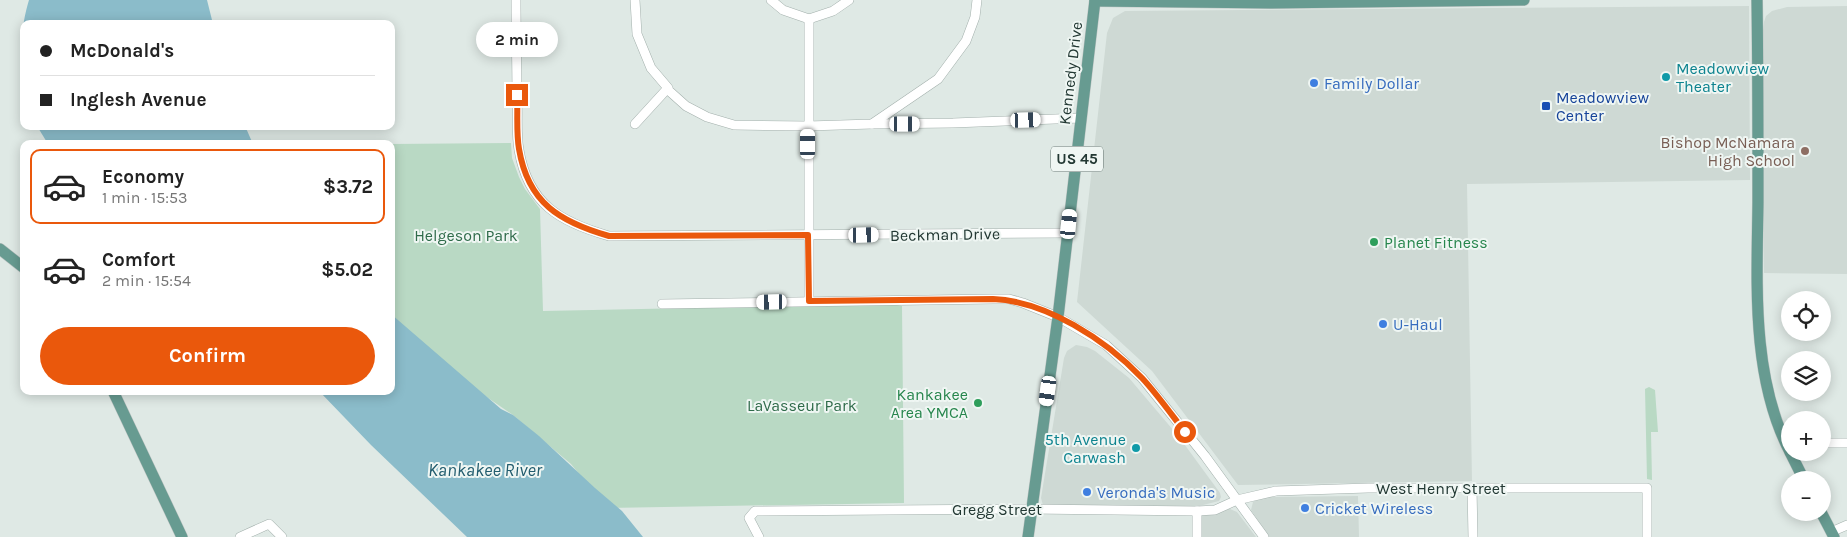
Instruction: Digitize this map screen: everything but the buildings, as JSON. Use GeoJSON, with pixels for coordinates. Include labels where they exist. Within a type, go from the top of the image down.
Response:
{"type":"FeatureCollection","features":[{"type":"Feature","properties":{"kind":"main road"},"geometry":{"type":"LineString","coordinates":[[1095,0],[1208,2],[1524,0]]}},
{"type":"Feature","properties":{"kind":"main road","name":"Kennedy Drive"},"geometry":{"type":"LineString","coordinates":[[1028,537],[1058,317],[1095,0]]}},
{"type":"Feature","properties":{"kind":"main road"},"geometry":{"type":"LineString","coordinates":[[1757,0],[1757,312],[1766,385],[1781,425]]}},
{"type":"Feature","properties":{"kind":"main road"},"geometry":{"type":"LineString","coordinates":[[0,250],[20,265]]}},
{"type":"Feature","properties":{"kind":"main road"},"geometry":{"type":"LineString","coordinates":[[115,395],[182,537]]}},
{"type":"Feature","properties":{"kind":"main road"},"geometry":{"type":"LineString","coordinates":[[1826,521],[1832,534]]}},
{"type":"Feature","properties":{"kind":"street","name":"Beckman Drive"},"geometry":{"type":"LineString","coordinates":[[516,0],[518,148],[525,175],[539,198],[557,216],[581,228],[609,236],[1068,233]]}},
{"type":"Feature","properties":{"kind":"street"},"geometry":{"type":"LineString","coordinates":[[635,0],[637,34],[651,68],[667,89],[686,106],[708,117],[734,125],[808,126],[1081,118]]}},
{"type":"Feature","properties":{"kind":"street"},"geometry":{"type":"LineString","coordinates":[[771,0],[783,10],[809,19],[833,12],[848,0]]}},
{"type":"Feature","properties":{"kind":"street"},"geometry":{"type":"LineString","coordinates":[[872,124],[938,79],[966,41],[975,17],[977,0]]}},
{"type":"Feature","properties":{"kind":"street"},"geometry":{"type":"LineString","coordinates":[[809,19],[809,301]]}},
{"type":"Feature","properties":{"kind":"street"},"geometry":{"type":"LineString","coordinates":[[635,124],[667,89]]}},
{"type":"Feature","properties":{"kind":"street"},"geometry":{"type":"LineString","coordinates":[[662,304],[1009,300],[1023,303],[1058,317],[1106,345],[1142,378],[1205,456],[1264,537]]}},
{"type":"Feature","properties":{"kind":"street"},"geometry":{"type":"LineString","coordinates":[[1831,443],[1847,443]]}},
{"type":"Feature","properties":{"kind":"street","name":"West Henry Street"},"geometry":{"type":"LineString","coordinates":[[1236,500],[1276,491],[1368,488],[1646,488],[1647,537]]}},
{"type":"Feature","properties":{"kind":"street"},"geometry":{"type":"LineString","coordinates":[[1472,488],[1473,537]]}},
{"type":"Feature","properties":{"kind":"street","name":"Gregg Street"},"geometry":{"type":"LineString","coordinates":[[759,537],[749,518],[755,511],[1031,509],[1197,511],[1215,510],[1236,500]]}},
{"type":"Feature","properties":{"kind":"street"},"geometry":{"type":"LineString","coordinates":[[1197,511],[1197,537]]}},
{"type":"Feature","properties":{"kind":"street"},"geometry":{"type":"LineString","coordinates":[[240,537],[269,524],[282,537]]}},
{"type":"Feature","properties":{"kind":"street"},"geometry":{"type":"LineString","coordinates":[[1832,534],[1847,525]]}},
{"type":"Feature","properties":{"kind":"shaded area"},"geometry":{"type":"Polygon","coordinates":[[[1749,6],[1750,180],[1467,184],[1472,481],[1238,485],[1152,371],[1077,302],[1107,33],[1113,18],[1125,11],[1749,6]]]}},
{"type":"Feature","properties":{"kind":"shaded area","name":"Bishop McNamara High School"},"geometry":{"type":"Polygon","coordinates":[[[1847,6],[1847,274],[1764,273],[1764,22],[1766,16],[1772,11],[1787,7],[1847,6]]]}},
{"type":"Feature","properties":{"kind":"shaded area"},"geometry":{"type":"Polygon","coordinates":[[[1076,345],[1095,351],[1129,378],[1179,437],[1220,493],[1219,501],[1199,506],[1043,505],[1041,498],[1064,358],[1067,351],[1076,345]]]}},
{"type":"Feature","properties":{"kind":"shaded area"},"geometry":{"type":"Polygon","coordinates":[[[1358,496],[1359,537],[1269,537],[1251,510],[1253,502],[1257,499],[1268,497],[1358,496]]]}},
{"type":"Feature","properties":{"kind":"shaded area"},"geometry":{"type":"Polygon","coordinates":[[[1225,509],[1237,512],[1256,537],[1201,537],[1202,516],[1225,509]]]}},
{"type":"Feature","properties":{"kind":"green space","name":"LaVasseur Park"},"geometry":{"type":"Polygon","coordinates":[[[511,143],[512,158],[519,177],[525,189],[540,209],[543,311],[892,304],[902,306],[904,503],[607,508],[571,464],[513,415],[478,391],[395,319],[395,144],[511,143]]]}},
{"type":"Feature","properties":{"kind":"green space"},"geometry":{"type":"Polygon","coordinates":[[[1649,387],[1655,390],[1658,432],[1651,432],[1652,480],[1647,479],[1645,389],[1649,387]]]}},
{"type":"Feature","properties":{"kind":"water"},"geometry":{"type":"Polygon","coordinates":[[[29,0],[207,0],[212,20],[24,20],[29,0]]]}},
{"type":"Feature","properties":{"kind":"water"},"geometry":{"type":"Polygon","coordinates":[[[39,130],[247,130],[251,140],[46,140],[39,130]]]}},
{"type":"Feature","properties":{"kind":"water","name":"Kankakee River"},"geometry":{"type":"Polygon","coordinates":[[[395,317],[501,409],[513,415],[539,436],[622,511],[643,537],[467,537],[371,445],[323,395],[395,395],[395,317]]]}},
{"type":"Feature","properties":{"kind":"place","name":"Meadowview Theater"},"geometry":{"type":"Point","coordinates":[1666,77]}},
{"type":"Feature","properties":{"kind":"place","name":"Family Dollar"},"geometry":{"type":"Point","coordinates":[1314,83]}},
{"type":"Feature","properties":{"kind":"place","name":"Meadowview Center"},"geometry":{"type":"Point","coordinates":[1546,106]}},
{"type":"Feature","properties":{"kind":"place","name":"Bishop McNamara High School"},"geometry":{"type":"Point","coordinates":[1805,151]}},
{"type":"Feature","properties":{"kind":"place","name":"Planet Fitness"},"geometry":{"type":"Point","coordinates":[1374,242]}},
{"type":"Feature","properties":{"kind":"place","name":"U-Haul"},"geometry":{"type":"Point","coordinates":[1383,324]}},
{"type":"Feature","properties":{"kind":"place","name":"Kankakee Area YMCA"},"geometry":{"type":"Point","coordinates":[978,403]}},
{"type":"Feature","properties":{"kind":"place","name":"5th Avenue Carwash"},"geometry":{"type":"Point","coordinates":[1136,448]}},
{"type":"Feature","properties":{"kind":"place","name":"Veronda's Music"},"geometry":{"type":"Point","coordinates":[1087,492]}},
{"type":"Feature","properties":{"kind":"place","name":"Cricket Wireless"},"geometry":{"type":"Point","coordinates":[1305,508]}},
{"type":"Feature","properties":{"kind":"route"},"geometry":{"type":"LineString","coordinates":[[517,95],[518,148],[525,175],[539,198],[557,216],[581,228],[609,236],[808,235],[809,301],[993,299],[1023,303],[1058,317],[1106,345],[1142,378],[1185,432]]}},
{"type":"Feature","properties":{"kind":"park label","name":"Helgeson Park"},"geometry":{"type":"Point","coordinates":[466,235]}}]}
